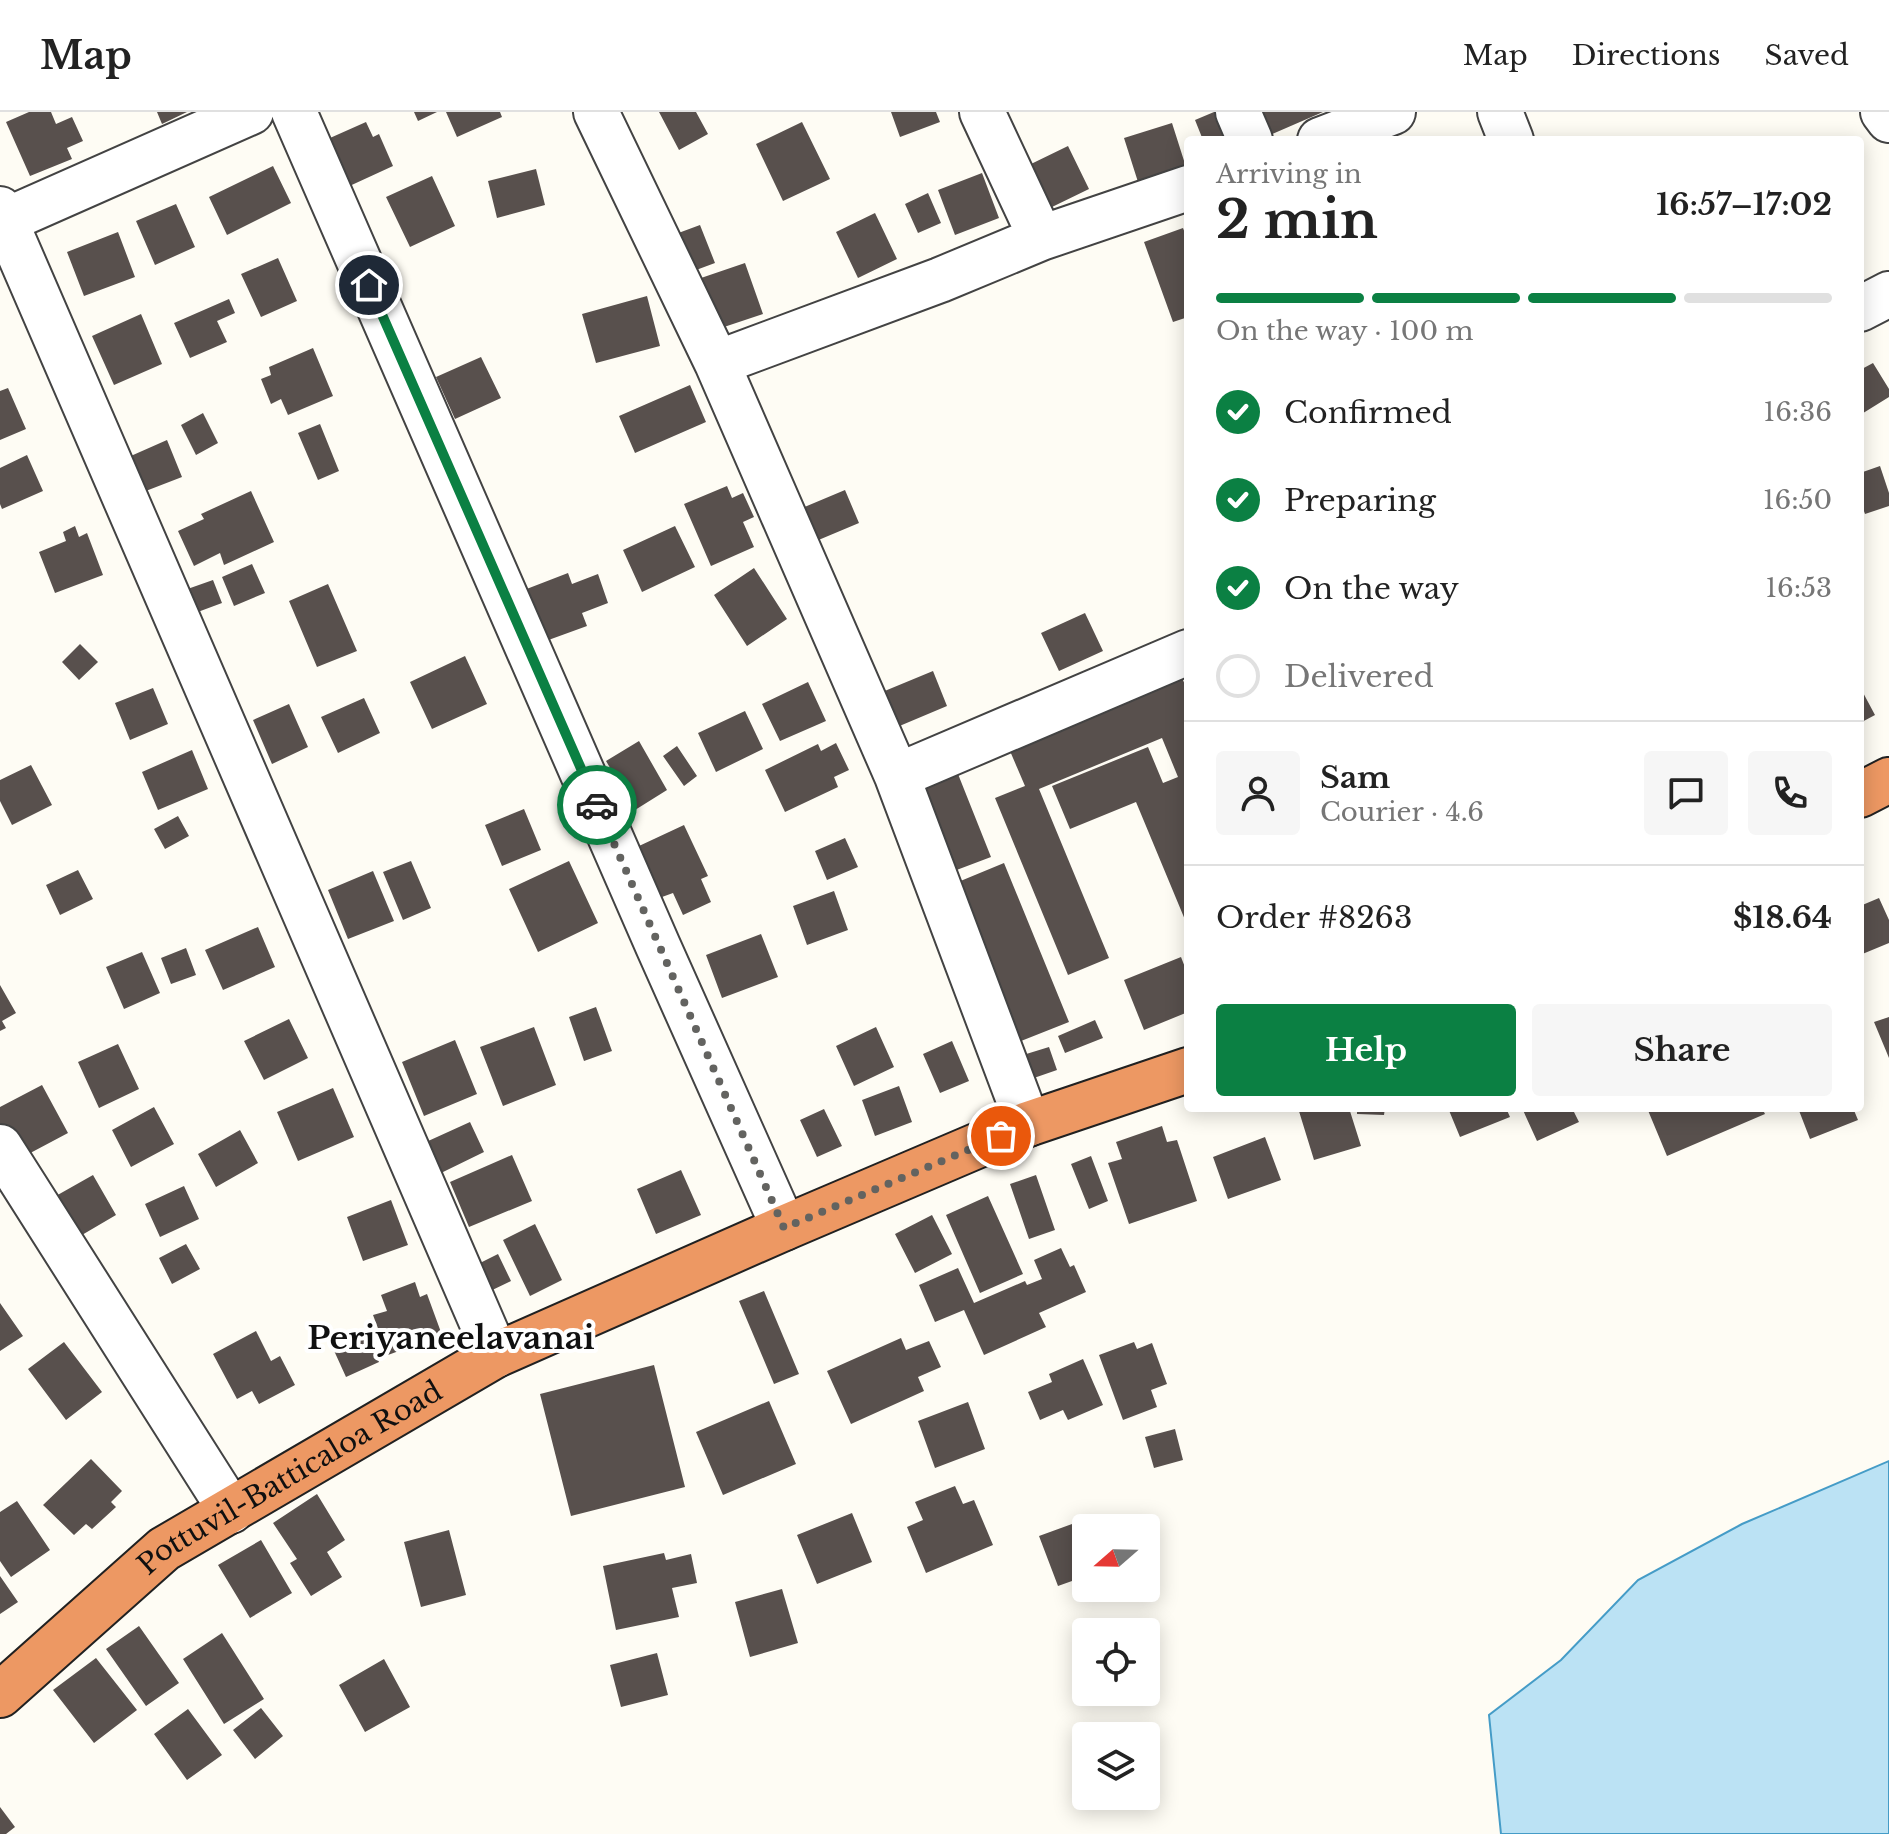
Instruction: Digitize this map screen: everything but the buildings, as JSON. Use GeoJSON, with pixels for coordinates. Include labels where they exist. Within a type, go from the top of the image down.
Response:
{"type":"FeatureCollection","features":[{"type":"Feature","properties":{"kind":"highway"},"geometry":{"type":"LineString","coordinates":[[1864,793],[1889,780]]}},
{"type":"Feature","properties":{"kind":"highway","name":"Pottuvil-Batticaloa Road"},"geometry":{"type":"LineString","coordinates":[[4,1682],[164,1549],[496,1355],[1028,1124],[1184,1071]]}},
{"type":"Feature","properties":{"kind":"street"},"geometry":{"type":"LineString","coordinates":[[251,112],[1,218],[496,1355]]}},
{"type":"Feature","properties":{"kind":"street"},"geometry":{"type":"LineString","coordinates":[[294,112],[784,1228]]}},
{"type":"Feature","properties":{"kind":"street"},"geometry":{"type":"LineString","coordinates":[[596,112],[717,363],[897,776],[1028,1124]]}},
{"type":"Feature","properties":{"kind":"street"},"geometry":{"type":"LineString","coordinates":[[982,112],[1041,238]]}},
{"type":"Feature","properties":{"kind":"street"},"geometry":{"type":"LineString","coordinates":[[1238,112],[1248,136]]}},
{"type":"Feature","properties":{"kind":"street"},"geometry":{"type":"LineString","coordinates":[[1330,136],[1393,112]]}},
{"type":"Feature","properties":{"kind":"street"},"geometry":{"type":"LineString","coordinates":[[1500,112],[1509,136]]}},
{"type":"Feature","properties":{"kind":"street"},"geometry":{"type":"LineString","coordinates":[[1883,112],[1889,120]]}},
{"type":"Feature","properties":{"kind":"street"},"geometry":{"type":"LineString","coordinates":[[717,363],[940,280],[1041,238],[1184,189]]}},
{"type":"Feature","properties":{"kind":"street"},"geometry":{"type":"LineString","coordinates":[[1864,307],[1889,294]]}},
{"type":"Feature","properties":{"kind":"street"},"geometry":{"type":"LineString","coordinates":[[897,776],[1184,654]]}},
{"type":"Feature","properties":{"kind":"street"},"geometry":{"type":"LineString","coordinates":[[0,1147],[231,1511]]}},
{"type":"Feature","properties":{"kind":"water"},"geometry":{"type":"Polygon","coordinates":[[[1889,1461],[1889,1834],[1501,1834],[1489,1715],[1561,1660],[1638,1580],[1742,1524],[1889,1461]]]}},
{"type":"Feature","properties":{"kind":"way so far"},"geometry":{"type":"LineString","coordinates":[[597,805],[784,1228],[1001,1136]]}},
{"type":"Feature","properties":{"kind":"district","name":"Periyaneelavanai"},"geometry":{"type":"Point","coordinates":[451,1338]}},
{"type":"Feature","properties":{"kind":"route"},"geometry":{"type":"LineString","coordinates":[[369,285],[597,805]]}}]}
